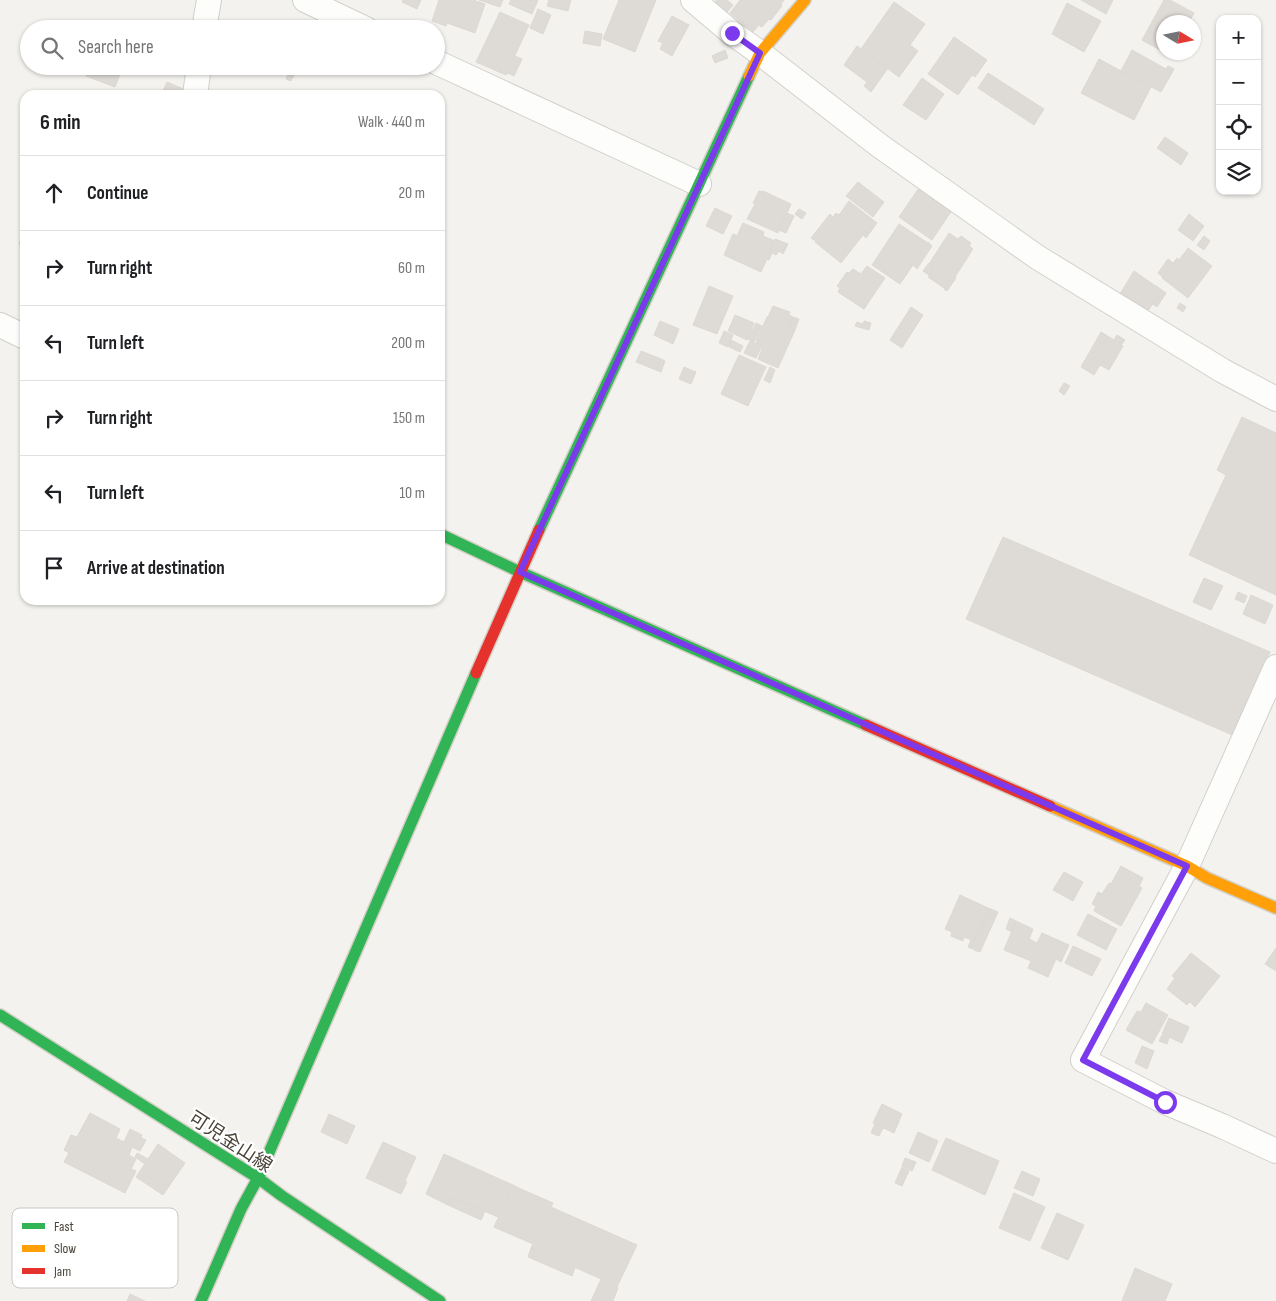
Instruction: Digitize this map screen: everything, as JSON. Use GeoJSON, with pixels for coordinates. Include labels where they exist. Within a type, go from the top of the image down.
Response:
{"type":"FeatureCollection","features":[{"type":"Feature","properties":{"kind":"street"},"geometry":{"type":"LineString","coordinates":[[206,20],[209,0]]}},
{"type":"Feature","properties":{"kind":"street"},"geometry":{"type":"LineString","coordinates":[[304,0],[347,20]]}},
{"type":"Feature","properties":{"kind":"street"},"geometry":{"type":"LineString","coordinates":[[693,0],[732,33],[880,146],[1037,256],[1223,372],[1276,399]]}},
{"type":"Feature","properties":{"kind":"street"},"geometry":{"type":"LineString","coordinates":[[202,1301],[241,1210],[258,1178],[520,572],[699,184],[760,53],[805,0]]}},
{"type":"Feature","properties":{"kind":"street"},"geometry":{"type":"LineString","coordinates":[[445,66],[699,184]]}},
{"type":"Feature","properties":{"kind":"street"},"geometry":{"type":"LineString","coordinates":[[196,90],[198,75]]}},
{"type":"Feature","properties":{"kind":"street"},"geometry":{"type":"LineString","coordinates":[[0,325],[20,335]]}},
{"type":"Feature","properties":{"kind":"street"},"geometry":{"type":"LineString","coordinates":[[445,536],[520,572],[1187,866],[1206,878],[1276,908]]}},
{"type":"Feature","properties":{"kind":"street"},"geometry":{"type":"LineString","coordinates":[[1276,666],[1187,866],[1083,1060],[1165,1102],[1276,1151]]}},
{"type":"Feature","properties":{"kind":"street","name":"可児金山線"},"geometry":{"type":"LineString","coordinates":[[0,1015],[258,1178],[440,1301]]}},
{"type":"Feature","properties":{"kind":"building"},"geometry":{"type":"Polygon","coordinates":[[[403,0],[421,0],[417,9],[402,2],[403,0]]]}},
{"type":"Feature","properties":{"kind":"building"},"geometry":{"type":"Polygon","coordinates":[[[439,0],[473,0],[485,4],[475,33],[447,23],[445,26],[445,20],[432,20],[439,0]]]}},
{"type":"Feature","properties":{"kind":"building"},"geometry":{"type":"Polygon","coordinates":[[[479,0],[503,0],[500,7],[479,0]]]}},
{"type":"Feature","properties":{"kind":"building"},"geometry":{"type":"Polygon","coordinates":[[[511,0],[538,0],[532,14],[509,4],[511,0]]]}},
{"type":"Feature","properties":{"kind":"building"},"geometry":{"type":"Polygon","coordinates":[[[549,0],[571,0],[568,11],[547,6],[549,0]]]}},
{"type":"Feature","properties":{"kind":"building"},"geometry":{"type":"Polygon","coordinates":[[[619,0],[656,0],[635,52],[603,39],[619,0]]]}},
{"type":"Feature","properties":{"kind":"building"},"geometry":{"type":"Polygon","coordinates":[[[717,0],[727,0],[733,5],[727,12],[715,2],[717,0]]]}},
{"type":"Feature","properties":{"kind":"building"},"geometry":{"type":"Polygon","coordinates":[[[740,0],[784,0],[781,4],[782,6],[771,20],[769,19],[762,27],[759,25],[753,32],[730,13],[740,0]]]}},
{"type":"Feature","properties":{"kind":"building"},"geometry":{"type":"Polygon","coordinates":[[[1081,0],[1113,0],[1106,14],[1081,0]]]}},
{"type":"Feature","properties":{"kind":"building"},"geometry":{"type":"Polygon","coordinates":[[[1164,0],[1170,0],[1194,13],[1193,15],[1156,15],[1156,48],[1142,40],[1164,0]]]}},
{"type":"Feature","properties":{"kind":"building"},"geometry":{"type":"Polygon","coordinates":[[[894,2],[925,24],[910,45],[918,51],[899,77],[861,49],[894,2]]]}},
{"type":"Feature","properties":{"kind":"building"},"geometry":{"type":"Polygon","coordinates":[[[1067,3],[1101,21],[1084,52],[1052,34],[1067,3]]]}},
{"type":"Feature","properties":{"kind":"building"},"geometry":{"type":"Polygon","coordinates":[[[538,9],[551,15],[543,34],[530,28],[538,9]]]}},
{"type":"Feature","properties":{"kind":"building"},"geometry":{"type":"Polygon","coordinates":[[[500,12],[529,25],[506,75],[476,62],[500,12]]]}},
{"type":"Feature","properties":{"kind":"building"},"geometry":{"type":"Polygon","coordinates":[[[672,16],[689,25],[672,56],[660,49],[663,43],[658,41],[672,16]]]}},
{"type":"Feature","properties":{"kind":"building"},"geometry":{"type":"Polygon","coordinates":[[[585,31],[602,34],[600,46],[583,43],[585,31]]]}},
{"type":"Feature","properties":{"kind":"building"},"geometry":{"type":"Polygon","coordinates":[[[954,37],[987,60],[975,77],[972,75],[958,95],[928,74],[954,37]]]}},
{"type":"Feature","properties":{"kind":"building"},"geometry":{"type":"Polygon","coordinates":[[[857,46],[888,68],[871,92],[864,86],[867,82],[844,65],[857,46]]]}},
{"type":"Feature","properties":{"kind":"building"},"geometry":{"type":"Polygon","coordinates":[[[725,50],[728,58],[715,63],[712,56],[725,50]]]}},
{"type":"Feature","properties":{"kind":"building"},"geometry":{"type":"Polygon","coordinates":[[[1132,50],[1166,69],[1168,66],[1174,69],[1161,92],[1121,71],[1132,50]]]}},
{"type":"Feature","properties":{"kind":"building"},"geometry":{"type":"Polygon","coordinates":[[[515,56],[522,59],[514,76],[507,73],[515,56]]]}},
{"type":"Feature","properties":{"kind":"building"},"geometry":{"type":"Polygon","coordinates":[[[1099,59],[1151,87],[1134,120],[1081,93],[1099,59]]]}},
{"type":"Feature","properties":{"kind":"building"},"geometry":{"type":"Polygon","coordinates":[[[988,73],[1044,109],[1034,125],[978,88],[988,73]]]}},
{"type":"Feature","properties":{"kind":"building"},"geometry":{"type":"Polygon","coordinates":[[[86,75],[120,75],[115,87],[86,75]]]}},
{"type":"Feature","properties":{"kind":"building"},"geometry":{"type":"Polygon","coordinates":[[[288,75],[294,75],[291,81],[286,79],[288,75]]]}},
{"type":"Feature","properties":{"kind":"building"},"geometry":{"type":"Polygon","coordinates":[[[922,78],[944,94],[926,120],[903,105],[922,78]]]}},
{"type":"Feature","properties":{"kind":"building"},"geometry":{"type":"Polygon","coordinates":[[[167,82],[183,89],[183,90],[163,90],[167,82]]]}},
{"type":"Feature","properties":{"kind":"building"},"geometry":{"type":"Polygon","coordinates":[[[1165,137],[1188,153],[1181,165],[1157,148],[1165,137]]]}},
{"type":"Feature","properties":{"kind":"building"},"geometry":{"type":"Polygon","coordinates":[[[858,182],[884,202],[873,217],[846,196],[858,182]]]}},
{"type":"Feature","properties":{"kind":"building"},"geometry":{"type":"Polygon","coordinates":[[[919,188],[952,210],[932,240],[899,217],[919,188]]]}},
{"type":"Feature","properties":{"kind":"building"},"geometry":{"type":"Polygon","coordinates":[[[759,191],[763,191],[791,204],[778,233],[747,219],[759,191]]]}},
{"type":"Feature","properties":{"kind":"building"},"geometry":{"type":"Polygon","coordinates":[[[849,201],[877,223],[866,238],[863,235],[841,263],[811,238],[830,214],[833,217],[836,213],[839,215],[849,201]]]}},
{"type":"Feature","properties":{"kind":"building"},"geometry":{"type":"Polygon","coordinates":[[[715,208],[732,216],[723,234],[706,226],[715,208]]]}},
{"type":"Feature","properties":{"kind":"building"},"geometry":{"type":"Polygon","coordinates":[[[799,209],[806,213],[802,219],[795,214],[799,209]]]}},
{"type":"Feature","properties":{"kind":"building"},"geometry":{"type":"Polygon","coordinates":[[[787,213],[794,216],[786,233],[779,230],[787,213]]]}},
{"type":"Feature","properties":{"kind":"building"},"geometry":{"type":"Polygon","coordinates":[[[1189,214],[1204,226],[1193,241],[1178,230],[1189,214]]]}},
{"type":"Feature","properties":{"kind":"building"},"geometry":{"type":"Polygon","coordinates":[[[743,223],[764,232],[763,236],[775,241],[769,260],[767,259],[761,272],[724,255],[733,234],[737,236],[743,223]]]}},
{"type":"Feature","properties":{"kind":"building"},"geometry":{"type":"Polygon","coordinates":[[[899,224],[928,243],[900,284],[872,265],[899,224]]]}},
{"type":"Feature","properties":{"kind":"building"},"geometry":{"type":"Polygon","coordinates":[[[949,233],[958,239],[961,236],[971,243],[969,246],[973,249],[955,277],[951,278],[944,288],[928,277],[934,268],[929,264],[949,233]]]}},
{"type":"Feature","properties":{"kind":"building"},"geometry":{"type":"Polygon","coordinates":[[[1204,236],[1210,241],[1204,250],[1197,245],[1204,236]]]}},
{"type":"Feature","properties":{"kind":"building"},"geometry":{"type":"Polygon","coordinates":[[[775,239],[788,244],[783,254],[779,251],[776,255],[770,252],[775,239]]]}},
{"type":"Feature","properties":{"kind":"building"},"geometry":{"type":"Polygon","coordinates":[[[928,242],[932,246],[917,269],[913,265],[928,242]]]}},
{"type":"Feature","properties":{"kind":"building"},"geometry":{"type":"Polygon","coordinates":[[[1188,248],[1212,266],[1188,298],[1162,278],[1177,258],[1179,260],[1188,248]]]}},
{"type":"Feature","properties":{"kind":"building"},"geometry":{"type":"Polygon","coordinates":[[[1168,259],[1173,263],[1163,277],[1158,273],[1168,259]]]}},
{"type":"Feature","properties":{"kind":"building"},"geometry":{"type":"Polygon","coordinates":[[[929,263],[934,268],[929,275],[923,271],[929,263]]]}},
{"type":"Feature","properties":{"kind":"building"},"geometry":{"type":"Polygon","coordinates":[[[867,266],[885,278],[864,309],[838,292],[840,288],[837,286],[847,272],[849,273],[853,269],[861,274],[867,266]]]}},
{"type":"Feature","properties":{"kind":"building"},"geometry":{"type":"Polygon","coordinates":[[[1134,271],[1154,285],[1151,289],[1159,295],[1147,312],[1120,294],[1134,271]]]}},
{"type":"Feature","properties":{"kind":"building"},"geometry":{"type":"Polygon","coordinates":[[[955,277],[947,291],[944,289],[951,278],[955,277]]]}},
{"type":"Feature","properties":{"kind":"building"},"geometry":{"type":"Polygon","coordinates":[[[1155,285],[1166,293],[1157,307],[1153,304],[1159,295],[1151,289],[1155,285]]]}},
{"type":"Feature","properties":{"kind":"building"},"geometry":{"type":"Polygon","coordinates":[[[709,286],[733,296],[717,334],[693,325],[709,286]]]}},
{"type":"Feature","properties":{"kind":"building"},"geometry":{"type":"Polygon","coordinates":[[[1180,303],[1186,307],[1183,312],[1177,308],[1180,303]]]}},
{"type":"Feature","properties":{"kind":"building"},"geometry":{"type":"Polygon","coordinates":[[[773,306],[790,312],[789,315],[793,317],[788,327],[795,330],[778,368],[758,359],[763,347],[756,344],[773,306]]]}},
{"type":"Feature","properties":{"kind":"building"},"geometry":{"type":"Polygon","coordinates":[[[911,307],[923,315],[902,348],[890,340],[911,307]]]}},
{"type":"Feature","properties":{"kind":"building"},"geometry":{"type":"Polygon","coordinates":[[[735,315],[754,323],[747,340],[728,331],[735,315]]]}},
{"type":"Feature","properties":{"kind":"building"},"geometry":{"type":"Polygon","coordinates":[[[793,317],[799,319],[795,330],[788,327],[793,317]]]}},
{"type":"Feature","properties":{"kind":"building"},"geometry":{"type":"Polygon","coordinates":[[[660,321],[679,329],[673,344],[654,335],[660,321]]]}},
{"type":"Feature","properties":{"kind":"building"},"geometry":{"type":"Polygon","coordinates":[[[864,321],[871,323],[869,330],[855,326],[857,322],[863,324],[864,321]]]}},
{"type":"Feature","properties":{"kind":"building"},"geometry":{"type":"Polygon","coordinates":[[[756,323],[762,326],[754,342],[748,339],[756,323]]]}},
{"type":"Feature","properties":{"kind":"building"},"geometry":{"type":"Polygon","coordinates":[[[724,331],[733,335],[728,347],[719,343],[724,331]]]}},
{"type":"Feature","properties":{"kind":"building"},"geometry":{"type":"Polygon","coordinates":[[[1101,332],[1114,340],[1117,335],[1125,340],[1109,370],[1100,365],[1094,375],[1081,367],[1101,332]]]}},
{"type":"Feature","properties":{"kind":"building"},"geometry":{"type":"Polygon","coordinates":[[[731,340],[743,346],[740,352],[729,347],[731,340]]]}},
{"type":"Feature","properties":{"kind":"building"},"geometry":{"type":"Polygon","coordinates":[[[750,341],[762,346],[756,358],[744,353],[750,341]]]}},
{"type":"Feature","properties":{"kind":"building"},"geometry":{"type":"Polygon","coordinates":[[[641,351],[661,359],[656,370],[636,362],[641,351]]]}},
{"type":"Feature","properties":{"kind":"building"},"geometry":{"type":"Polygon","coordinates":[[[739,355],[766,367],[748,406],[721,394],[739,355]]]}},
{"type":"Feature","properties":{"kind":"building"},"geometry":{"type":"Polygon","coordinates":[[[661,359],[665,361],[661,372],[656,370],[661,359]]]}},
{"type":"Feature","properties":{"kind":"building"},"geometry":{"type":"Polygon","coordinates":[[[684,367],[696,372],[691,384],[679,379],[684,367]]]}},
{"type":"Feature","properties":{"kind":"building"},"geometry":{"type":"Polygon","coordinates":[[[770,367],[775,370],[770,383],[764,380],[770,367]]]}},
{"type":"Feature","properties":{"kind":"building"},"geometry":{"type":"Polygon","coordinates":[[[1064,383],[1070,386],[1064,395],[1059,391],[1064,383]]]}},
{"type":"Feature","properties":{"kind":"building"},"geometry":{"type":"Polygon","coordinates":[[[1242,417],[1276,433],[1276,595],[1189,555],[1226,475],[1217,470],[1242,417]]]}},
{"type":"Feature","properties":{"kind":"building"},"geometry":{"type":"Polygon","coordinates":[[[1003,537],[1270,652],[1232,735],[966,619],[1003,537]]]}},
{"type":"Feature","properties":{"kind":"building"},"geometry":{"type":"Polygon","coordinates":[[[1204,578],[1223,586],[1211,610],[1193,602],[1204,578]]]}},
{"type":"Feature","properties":{"kind":"building"},"geometry":{"type":"Polygon","coordinates":[[[1238,592],[1247,596],[1244,603],[1235,599],[1238,592]]]}},
{"type":"Feature","properties":{"kind":"building"},"geometry":{"type":"Polygon","coordinates":[[[1251,595],[1273,605],[1265,624],[1243,614],[1251,595]]]}},
{"type":"Feature","properties":{"kind":"building"},"geometry":{"type":"Polygon","coordinates":[[[1121,866],[1143,878],[1139,886],[1142,888],[1121,926],[1094,911],[1096,906],[1092,904],[1098,892],[1102,894],[1109,883],[1111,884],[1121,866]]]}},
{"type":"Feature","properties":{"kind":"building"},"geometry":{"type":"Polygon","coordinates":[[[1064,872],[1083,882],[1073,901],[1053,890],[1064,872]]]}},
{"type":"Feature","properties":{"kind":"building"},"geometry":{"type":"Polygon","coordinates":[[[960,895],[988,908],[974,941],[964,937],[963,941],[951,936],[952,932],[945,929],[960,895]]]}},
{"type":"Feature","properties":{"kind":"building"},"geometry":{"type":"Polygon","coordinates":[[[987,908],[991,909],[973,949],[968,947],[971,940],[974,941],[987,908]]]}},
{"type":"Feature","properties":{"kind":"building"},"geometry":{"type":"Polygon","coordinates":[[[991,909],[998,912],[980,952],[974,950],[991,909]]]}},
{"type":"Feature","properties":{"kind":"building"},"geometry":{"type":"Polygon","coordinates":[[[1088,914],[1117,929],[1106,950],[1077,935],[1088,914]]]}},
{"type":"Feature","properties":{"kind":"building"},"geometry":{"type":"Polygon","coordinates":[[[1010,918],[1016,921],[1012,932],[1006,929],[1010,918]]]}},
{"type":"Feature","properties":{"kind":"building"},"geometry":{"type":"Polygon","coordinates":[[[1016,921],[1033,929],[1029,939],[1037,943],[1042,933],[1069,945],[1061,962],[1056,959],[1048,977],[1028,968],[1031,961],[1004,950],[1016,921]]]}},
{"type":"Feature","properties":{"kind":"building"},"geometry":{"type":"Polygon","coordinates":[[[1073,946],[1101,959],[1092,976],[1065,963],[1073,946]]]}},
{"type":"Feature","properties":{"kind":"building"},"geometry":{"type":"Polygon","coordinates":[[[1276,948],[1276,971],[1265,964],[1276,948]]]}},
{"type":"Feature","properties":{"kind":"building"},"geometry":{"type":"Polygon","coordinates":[[[1191,953],[1220,976],[1195,1007],[1190,1002],[1187,1005],[1167,989],[1175,978],[1172,976],[1191,953]]]}},
{"type":"Feature","properties":{"kind":"building"},"geometry":{"type":"Polygon","coordinates":[[[1146,1003],[1168,1015],[1152,1044],[1126,1030],[1137,1011],[1141,1012],[1146,1003]]]}},
{"type":"Feature","properties":{"kind":"building"},"geometry":{"type":"Polygon","coordinates":[[[1169,1018],[1189,1027],[1182,1043],[1162,1034],[1169,1018]]]}},
{"type":"Feature","properties":{"kind":"building"},"geometry":{"type":"Polygon","coordinates":[[[1162,1035],[1169,1038],[1167,1044],[1159,1041],[1162,1035]]]}},
{"type":"Feature","properties":{"kind":"building"},"geometry":{"type":"Polygon","coordinates":[[[1142,1046],[1154,1051],[1147,1069],[1135,1063],[1142,1046]]]}},
{"type":"Feature","properties":{"kind":"building"},"geometry":{"type":"Polygon","coordinates":[[[882,1104],[902,1114],[894,1133],[873,1123],[882,1104]]]}},
{"type":"Feature","properties":{"kind":"building"},"geometry":{"type":"Polygon","coordinates":[[[90,1113],[120,1129],[116,1138],[124,1142],[130,1129],[142,1135],[141,1138],[146,1140],[140,1151],[132,1147],[129,1155],[136,1159],[131,1169],[136,1171],[125,1193],[64,1162],[69,1153],[64,1150],[71,1135],[77,1137],[90,1113]]]}},
{"type":"Feature","properties":{"kind":"building"},"geometry":{"type":"Polygon","coordinates":[[[329,1114],[355,1126],[347,1144],[321,1132],[329,1114]]]}},
{"type":"Feature","properties":{"kind":"building"},"geometry":{"type":"Polygon","coordinates":[[[875,1124],[883,1128],[879,1136],[871,1133],[875,1124]]]}},
{"type":"Feature","properties":{"kind":"building"},"geometry":{"type":"Polygon","coordinates":[[[918,1132],[938,1141],[929,1162],[909,1153],[918,1132]]]}},
{"type":"Feature","properties":{"kind":"building"},"geometry":{"type":"Polygon","coordinates":[[[946,1138],[999,1161],[985,1195],[932,1170],[946,1138]]]}},
{"type":"Feature","properties":{"kind":"building"},"geometry":{"type":"Polygon","coordinates":[[[383,1142],[416,1157],[401,1194],[366,1178],[383,1142]]]}},
{"type":"Feature","properties":{"kind":"building"},"geometry":{"type":"Polygon","coordinates":[[[158,1144],[185,1163],[163,1195],[136,1177],[158,1144]]]}},
{"type":"Feature","properties":{"kind":"building"},"geometry":{"type":"Polygon","coordinates":[[[137,1153],[148,1159],[145,1164],[135,1157],[137,1153]]]}},
{"type":"Feature","properties":{"kind":"building"},"geometry":{"type":"Polygon","coordinates":[[[444,1154],[513,1185],[498,1217],[452,1197],[448,1205],[426,1194],[444,1154]]]}},
{"type":"Feature","properties":{"kind":"building"},"geometry":{"type":"Polygon","coordinates":[[[905,1158],[916,1162],[912,1171],[902,1166],[905,1158]]]}},
{"type":"Feature","properties":{"kind":"building"},"geometry":{"type":"Polygon","coordinates":[[[902,1167],[909,1171],[902,1186],[895,1183],[902,1167]]]}},
{"type":"Feature","properties":{"kind":"building"},"geometry":{"type":"Polygon","coordinates":[[[1022,1171],[1040,1179],[1033,1196],[1014,1188],[1022,1171]]]}},
{"type":"Feature","properties":{"kind":"building"},"geometry":{"type":"Polygon","coordinates":[[[513,1185],[521,1189],[503,1231],[494,1227],[513,1185]]]}},
{"type":"Feature","properties":{"kind":"building"},"geometry":{"type":"Polygon","coordinates":[[[521,1189],[553,1203],[551,1207],[637,1245],[617,1287],[613,1301],[591,1301],[601,1279],[531,1248],[533,1244],[503,1231],[521,1189]]]}},
{"type":"Feature","properties":{"kind":"building"},"geometry":{"type":"Polygon","coordinates":[[[1014,1193],[1045,1207],[1030,1241],[999,1228],[1014,1193]]]}},
{"type":"Feature","properties":{"kind":"building"},"geometry":{"type":"Polygon","coordinates":[[[452,1197],[485,1211],[481,1220],[448,1205],[452,1197]]]}},
{"type":"Feature","properties":{"kind":"building"},"geometry":{"type":"Polygon","coordinates":[[[1057,1213],[1084,1225],[1068,1260],[1041,1248],[1057,1213]]]}},
{"type":"Feature","properties":{"kind":"building"},"geometry":{"type":"Polygon","coordinates":[[[531,1248],[575,1268],[572,1276],[528,1257],[531,1248]]]}},
{"type":"Feature","properties":{"kind":"building"},"geometry":{"type":"Polygon","coordinates":[[[1135,1268],[1172,1284],[1165,1301],[1122,1301],[1135,1268]]]}},
{"type":"Feature","properties":{"kind":"building"},"geometry":{"type":"Polygon","coordinates":[[[130,1294],[145,1301],[127,1301],[130,1294]]]}},
{"type":"Feature","properties":{"kind":"traffic: fast"},"geometry":{"type":"LineString","coordinates":[[539,530],[749,76]]}},
{"type":"Feature","properties":{"kind":"traffic: fast"},"geometry":{"type":"LineString","coordinates":[[445,536],[520,572],[866,725]]}},
{"type":"Feature","properties":{"kind":"traffic: fast"},"geometry":{"type":"LineString","coordinates":[[201,1301],[241,1209],[258,1178],[476,673]]}},
{"type":"Feature","properties":{"kind":"traffic: fast"},"geometry":{"type":"LineString","coordinates":[[0,1015],[258,1178],[440,1301]]}},
{"type":"Feature","properties":{"kind":"traffic: slow"},"geometry":{"type":"LineString","coordinates":[[749,76],[760,53],[805,0]]}},
{"type":"Feature","properties":{"kind":"traffic: slow"},"geometry":{"type":"LineString","coordinates":[[1050,806],[1187,866],[1207,878],[1276,908]]}},
{"type":"Feature","properties":{"kind":"traffic: jam"},"geometry":{"type":"LineString","coordinates":[[476,673],[539,530]]}},
{"type":"Feature","properties":{"kind":"traffic: jam"},"geometry":{"type":"LineString","coordinates":[[866,725],[1050,806]]}},
{"type":"Feature","properties":{"kind":"route"},"geometry":{"type":"LineString","coordinates":[[732,33],[760,53],[520,572],[1187,866],[1083,1060],[1165,1102]]}}]}
